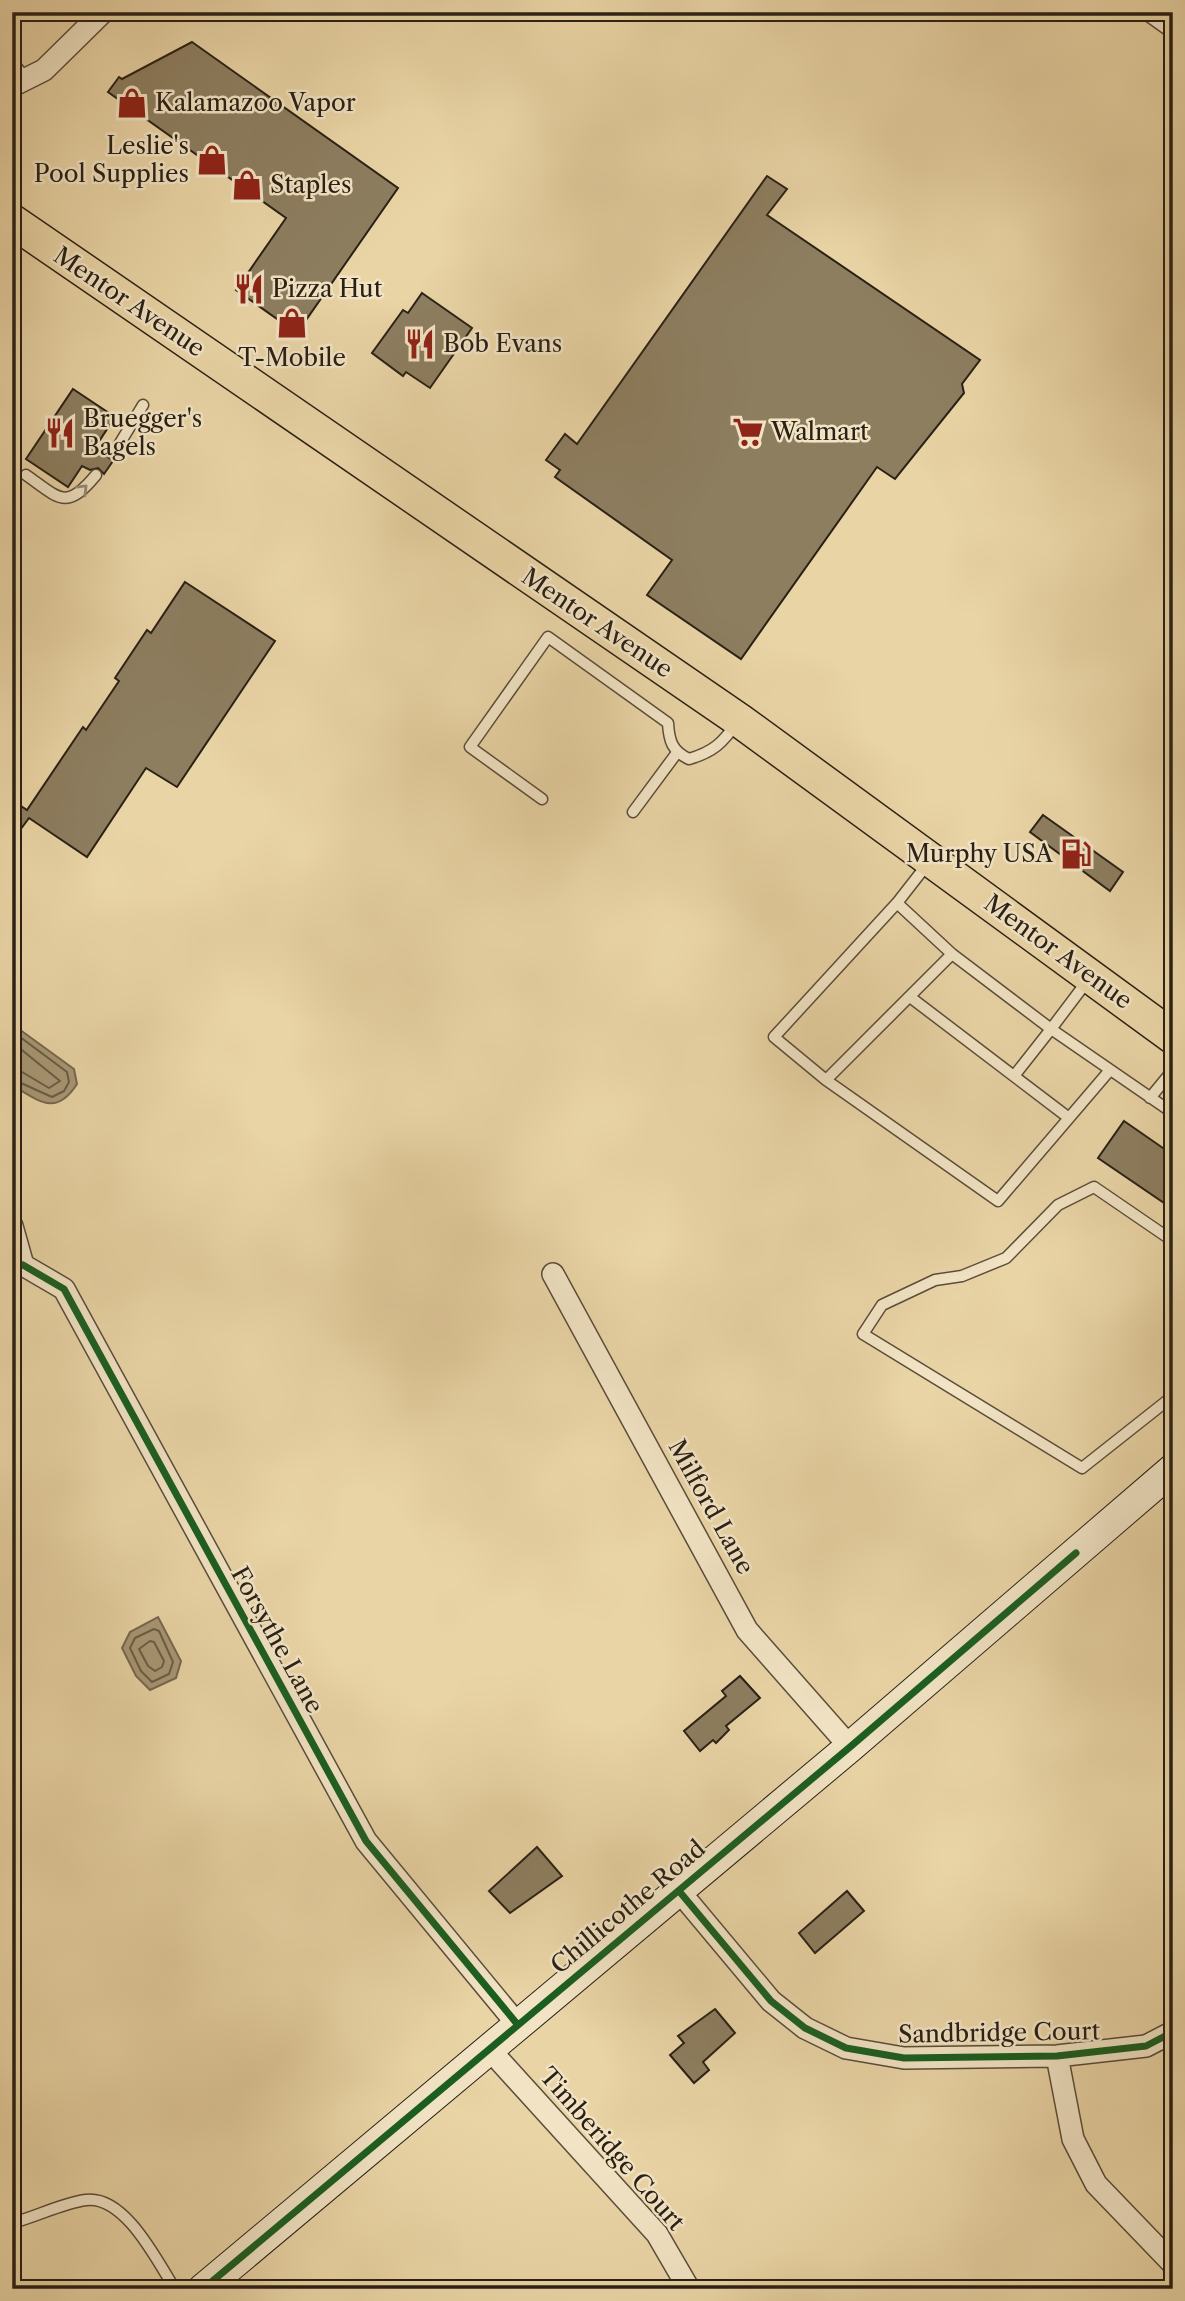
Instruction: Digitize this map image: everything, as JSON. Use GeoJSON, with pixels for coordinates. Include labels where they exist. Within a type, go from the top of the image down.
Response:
{"type":"FeatureCollection","features":[{"type":"Feature","properties":{"kind":"main road","name":"Mentor Avenue"},"geometry":{"type":"LineString","coordinates":[[12,221],[739,720],[1173,1037]]}},
{"type":"Feature","properties":{"kind":"street"},"geometry":{"type":"LineString","coordinates":[[19,82],[44,69],[103,12]]}},
{"type":"Feature","properties":{"kind":"street"},"geometry":{"type":"LineString","coordinates":[[1152,12],[1173,27]]}},
{"type":"Feature","properties":{"kind":"street"},"geometry":{"type":"LineString","coordinates":[[12,1226],[18,1267]]}},
{"type":"Feature","properties":{"kind":"street","name":"Forsythe Lane"},"geometry":{"type":"LineString","coordinates":[[18,1267],[64,1289],[366,1841],[518,2025]]}},
{"type":"Feature","properties":{"kind":"street","name":"Milford Lane"},"geometry":{"type":"LineString","coordinates":[[554,1274],[747,1630],[850,1747]]}},
{"type":"Feature","properties":{"kind":"street","name":"Chillicothe Road"},"geometry":{"type":"LineString","coordinates":[[203,2289],[850,1747],[1173,1469]]}},
{"type":"Feature","properties":{"kind":"street","name":"Sandbridge Court"},"geometry":{"type":"LineString","coordinates":[[679,1891],[771,2001],[805,2028],[846,2048],[904,2058],[1057,2056],[1146,2046],[1173,2032]]}},
{"type":"Feature","properties":{"kind":"street","name":"Timberidge Court"},"geometry":{"type":"LineString","coordinates":[[489,2049],[657,2234],[690,2289]]}},
{"type":"Feature","properties":{"kind":"street"},"geometry":{"type":"LineString","coordinates":[[1057,2056],[1073,2139],[1096,2184],[1173,2264]]}},
{"type":"Feature","properties":{"kind":"lane"},"geometry":{"type":"LineString","coordinates":[[12,61],[19,82]]}},
{"type":"Feature","properties":{"kind":"lane"},"geometry":{"type":"LineString","coordinates":[[114,453],[143,405]]}},
{"type":"Feature","properties":{"kind":"lane"},"geometry":{"type":"LineString","coordinates":[[26,475],[56,496],[69,499],[79,496],[96,475]]}},
{"type":"Feature","properties":{"kind":"lane"},"geometry":{"type":"LineString","coordinates":[[542,799],[470,747],[548,637],[668,723],[670,743],[677,754],[689,759],[710,753],[722,744],[739,720]]}},
{"type":"Feature","properties":{"kind":"lane"},"geometry":{"type":"LineString","coordinates":[[633,812],[677,754]]}},
{"type":"Feature","properties":{"kind":"lane"},"geometry":{"type":"LineString","coordinates":[[931,860],[897,903],[774,1037],[826,1080],[998,1201],[1110,1070]]}},
{"type":"Feature","properties":{"kind":"lane"},"geometry":{"type":"LineString","coordinates":[[897,903],[952,954],[1051,1029],[1173,1114]]}},
{"type":"Feature","properties":{"kind":"lane"},"geometry":{"type":"LineString","coordinates":[[826,1080],[952,954]]}},
{"type":"Feature","properties":{"kind":"lane"},"geometry":{"type":"LineString","coordinates":[[1014,1076],[1091,975]]}},
{"type":"Feature","properties":{"kind":"lane"},"geometry":{"type":"LineString","coordinates":[[910,997],[1069,1118]]}},
{"type":"Feature","properties":{"kind":"lane"},"geometry":{"type":"LineString","coordinates":[[1150,1098],[1173,1070]]}},
{"type":"Feature","properties":{"kind":"lane"},"geometry":{"type":"LineString","coordinates":[[1173,1241],[1094,1187],[1058,1205],[1006,1258],[962,1276],[935,1280],[882,1305],[863,1334],[1082,1468],[1173,1395]]}},
{"type":"Feature","properties":{"kind":"lane"},"geometry":{"type":"LineString","coordinates":[[12,2223],[84,2200],[100,2200],[118,2211],[138,2230],[175,2289]]}},
{"type":"Feature","properties":{"kind":"water"},"geometry":{"type":"Polygon","coordinates":[[[12,1024],[74,1069],[77,1084],[62,1100],[47,1103],[12,1085],[12,1024]]]}},
{"type":"Feature","properties":{"kind":"water"},"geometry":{"type":"Polygon","coordinates":[[[158,1617],[181,1661],[176,1678],[150,1690],[136,1676],[122,1648],[130,1632],[158,1617]]]}},
{"type":"Feature","properties":{"kind":"building"},"geometry":{"type":"Polygon","coordinates":[[[192,42],[398,188],[297,333],[236,290],[286,218],[108,92],[119,77],[122,79],[192,42]]]}},
{"type":"Feature","properties":{"kind":"building"},"geometry":{"type":"Polygon","coordinates":[[[767,176],[787,189],[767,215],[980,360],[962,384],[964,393],[895,479],[877,467],[741,659],[647,595],[672,560],[555,477],[560,470],[546,460],[565,434],[577,444],[767,176]]]}},
{"type":"Feature","properties":{"kind":"building"},"geometry":{"type":"Polygon","coordinates":[[[422,293],[472,328],[430,388],[406,372],[403,376],[372,353],[403,310],[408,313],[422,293]]]}},
{"type":"Feature","properties":{"kind":"building"},"geometry":{"type":"Polygon","coordinates":[[[73,389],[115,417],[98,443],[107,449],[107,456],[113,461],[104,474],[98,468],[90,470],[82,466],[68,487],[26,459],[73,389]]]}},
{"type":"Feature","properties":{"kind":"building"},"geometry":{"type":"Polygon","coordinates":[[[185,582],[275,641],[177,787],[146,768],[87,857],[29,818],[12,841],[12,800],[27,810],[83,727],[86,730],[119,681],[115,678],[147,630],[151,633],[185,582]]]}},
{"type":"Feature","properties":{"kind":"building"},"geometry":{"type":"Polygon","coordinates":[[[1043,815],[1123,872],[1110,891],[1030,832],[1043,815]]]}},
{"type":"Feature","properties":{"kind":"building"},"geometry":{"type":"Polygon","coordinates":[[[1124,1121],[1173,1155],[1173,1209],[1098,1158],[1124,1121]]]}},
{"type":"Feature","properties":{"kind":"building"},"geometry":{"type":"Polygon","coordinates":[[[740,1676],[760,1698],[726,1726],[729,1730],[716,1743],[713,1740],[700,1751],[684,1731],[726,1696],[722,1691],[740,1676]]]}},
{"type":"Feature","properties":{"kind":"building"},"geometry":{"type":"Polygon","coordinates":[[[537,1847],[562,1876],[510,1913],[489,1891],[537,1847]]]}},
{"type":"Feature","properties":{"kind":"building"},"geometry":{"type":"Polygon","coordinates":[[[847,1891],[864,1911],[815,1953],[799,1933],[847,1891]]]}},
{"type":"Feature","properties":{"kind":"building"},"geometry":{"type":"Polygon","coordinates":[[[715,2009],[735,2033],[703,2062],[709,2070],[694,2083],[670,2055],[684,2043],[678,2036],[715,2009]]]}},
{"type":"Feature","properties":{"kind":"cycle path"},"geometry":{"type":"LineString","coordinates":[[23,1265],[64,1289],[366,1841],[518,2025]]}},
{"type":"Feature","properties":{"kind":"cycle path"},"geometry":{"type":"LineString","coordinates":[[203,2289],[850,1747],[1076,1553]]}},
{"type":"Feature","properties":{"kind":"cycle path"},"geometry":{"type":"LineString","coordinates":[[679,1891],[771,2001],[805,2028],[846,2048],[904,2058],[1057,2056],[1146,2046],[1173,2032]]}},
{"type":"Feature","properties":{"kind":"place","name":"Kalamazoo Vapor"},"geometry":{"type":"Point","coordinates":[132,103]}},
{"type":"Feature","properties":{"kind":"place","name":"Leslie's Pool Supplies"},"geometry":{"type":"Point","coordinates":[212,160]}},
{"type":"Feature","properties":{"kind":"place","name":"Staples"},"geometry":{"type":"Point","coordinates":[247,185]}},
{"type":"Feature","properties":{"kind":"place","name":"Pizza Hut"},"geometry":{"type":"Point","coordinates":[249,289]}},
{"type":"Feature","properties":{"kind":"place","name":"T-Mobile"},"geometry":{"type":"Point","coordinates":[292,323]}},
{"type":"Feature","properties":{"kind":"place","name":"Bob Evans"},"geometry":{"type":"Point","coordinates":[420,344]}},
{"type":"Feature","properties":{"kind":"place","name":"Walmart"},"geometry":{"type":"Point","coordinates":[748,432]}},
{"type":"Feature","properties":{"kind":"place","name":"Bruegger's Bagels"},"geometry":{"type":"Point","coordinates":[60,433]}},
{"type":"Feature","properties":{"kind":"place","name":"Murphy USA"},"geometry":{"type":"Point","coordinates":[1076,854]}}]}
